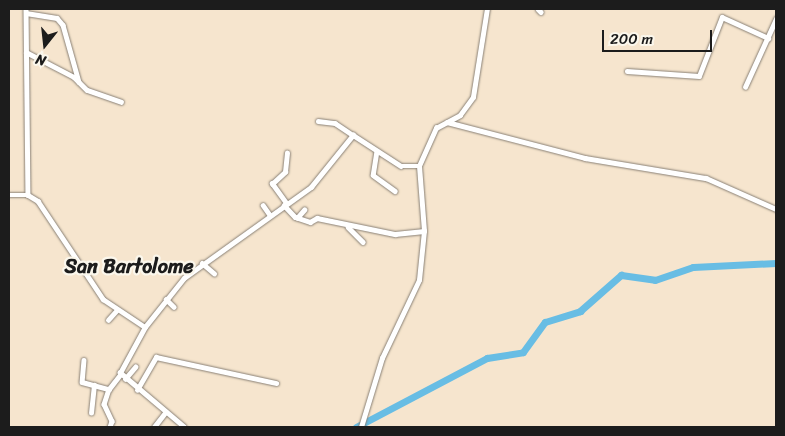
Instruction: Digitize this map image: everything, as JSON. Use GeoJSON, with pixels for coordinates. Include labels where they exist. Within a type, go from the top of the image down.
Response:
{"type":"FeatureCollection","features":[{"type":"Feature","properties":{"kind":"street"},"geometry":{"type":"LineString","coordinates":[[361,427],[382,358],[419,280],[424,231],[418,166],[436,128],[460,115],[473,97],[487,9]]}},
{"type":"Feature","properties":{"kind":"street"},"geometry":{"type":"LineString","coordinates":[[28,195],[26,11],[56,18],[63,25],[79,83]]}},
{"type":"Feature","properties":{"kind":"street"},"geometry":{"type":"LineString","coordinates":[[627,71],[699,76],[722,17],[768,38]]}},
{"type":"Feature","properties":{"kind":"street"},"geometry":{"type":"LineString","coordinates":[[745,87],[776,19]]}},
{"type":"Feature","properties":{"kind":"street"},"geometry":{"type":"LineString","coordinates":[[26,52],[79,83],[121,102]]}},
{"type":"Feature","properties":{"kind":"street"},"geometry":{"type":"LineString","coordinates":[[318,121],[335,123],[401,166],[418,166]]}},
{"type":"Feature","properties":{"kind":"street"},"geometry":{"type":"LineString","coordinates":[[447,122],[586,158],[706,178],[776,209]]}},
{"type":"Feature","properties":{"kind":"street"},"geometry":{"type":"LineString","coordinates":[[110,427],[112,421],[104,404],[109,389],[120,375],[144,328],[166,299],[202,263],[311,187],[353,135]]}},
{"type":"Feature","properties":{"kind":"street"},"geometry":{"type":"LineString","coordinates":[[377,151],[373,175],[395,190]]}},
{"type":"Feature","properties":{"kind":"street"},"geometry":{"type":"LineString","coordinates":[[287,153],[285,172],[272,184],[297,218],[347,226],[358,224],[395,234],[424,231]]}},
{"type":"Feature","properties":{"kind":"street"},"geometry":{"type":"LineString","coordinates":[[9,195],[28,195],[38,201],[98,292],[117,310],[144,328]]}},
{"type":"Feature","properties":{"kind":"street"},"geometry":{"type":"LineString","coordinates":[[263,205],[270,215]]}},
{"type":"Feature","properties":{"kind":"street"},"geometry":{"type":"LineString","coordinates":[[297,218],[304,210]]}},
{"type":"Feature","properties":{"kind":"street"},"geometry":{"type":"LineString","coordinates":[[347,226],[363,242]]}},
{"type":"Feature","properties":{"kind":"street"},"geometry":{"type":"LineString","coordinates":[[226,238],[230,243]]}},
{"type":"Feature","properties":{"kind":"street"},"geometry":{"type":"LineString","coordinates":[[202,263],[214,273]]}},
{"type":"Feature","properties":{"kind":"street"},"geometry":{"type":"LineString","coordinates":[[166,299],[174,306]]}},
{"type":"Feature","properties":{"kind":"street"},"geometry":{"type":"LineString","coordinates":[[108,320],[117,310]]}},
{"type":"Feature","properties":{"kind":"street"},"geometry":{"type":"LineString","coordinates":[[138,390],[155,358],[276,384]]}},
{"type":"Feature","properties":{"kind":"street"},"geometry":{"type":"LineString","coordinates":[[84,360],[81,380],[109,389]]}},
{"type":"Feature","properties":{"kind":"street"},"geometry":{"type":"LineString","coordinates":[[125,379],[135,367]]}},
{"type":"Feature","properties":{"kind":"street"},"geometry":{"type":"LineString","coordinates":[[120,375],[184,427]]}},
{"type":"Feature","properties":{"kind":"street"},"geometry":{"type":"LineString","coordinates":[[91,414],[94,385]]}},
{"type":"Feature","properties":{"kind":"street"},"geometry":{"type":"LineString","coordinates":[[154,427],[165,413]]}},
{"type":"Feature","properties":{"kind":"waterway"},"geometry":{"type":"LineString","coordinates":[[356,427],[487,358],[523,352],[545,322],[580,311],[621,275],[655,280],[693,267],[776,263]]}},
{"type":"Feature","properties":{"kind":"district","name":"San Bartolome"},"geometry":{"type":"Point","coordinates":[129,266]}}]}
